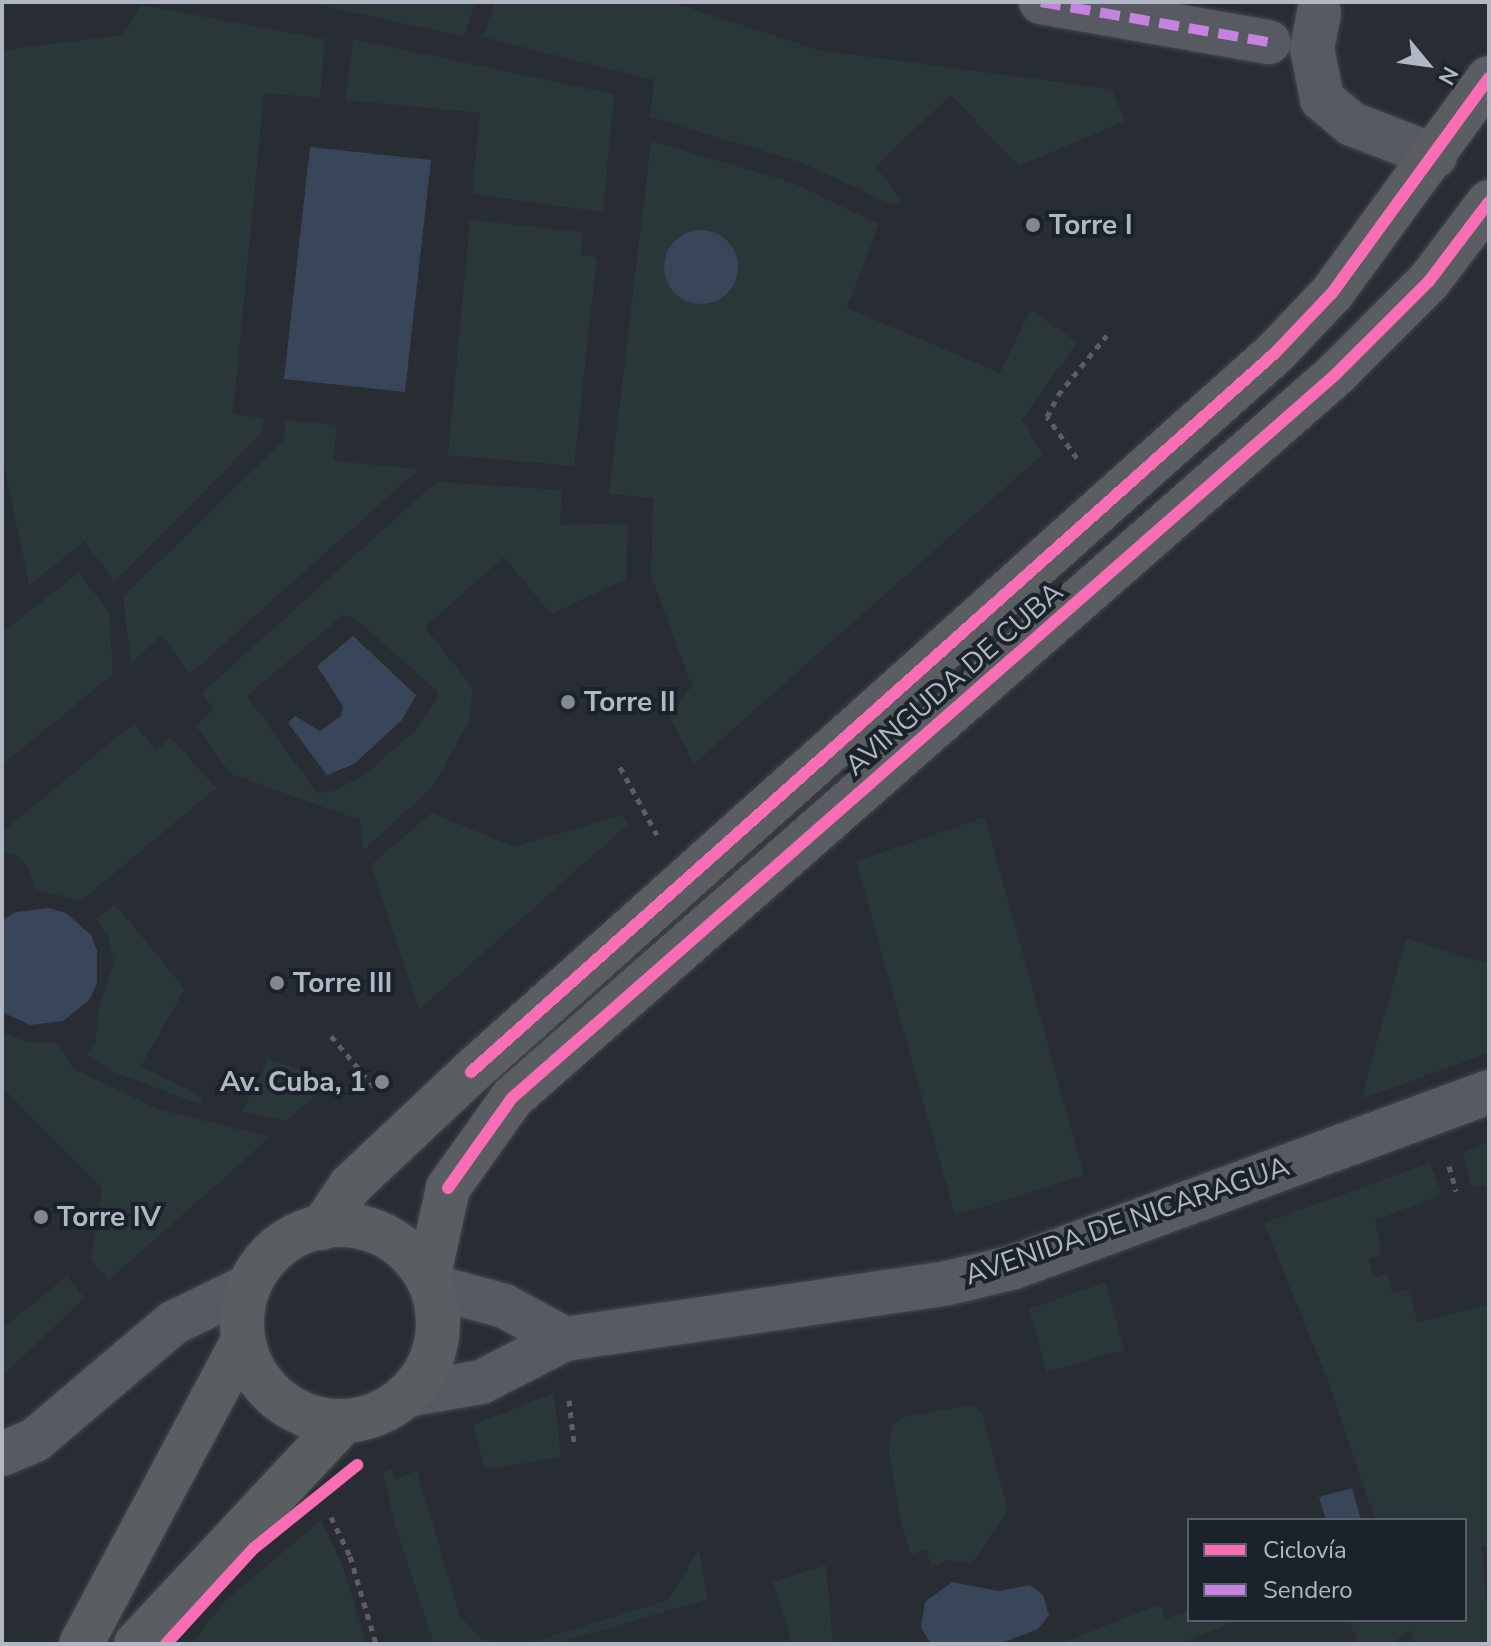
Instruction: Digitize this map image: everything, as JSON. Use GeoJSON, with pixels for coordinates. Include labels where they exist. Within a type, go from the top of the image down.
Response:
{"type":"FeatureCollection","features":[{"type":"Feature","properties":{"kind":"main road","name":"AVINGUDA DE CUBA"},"geometry":{"type":"LineString","coordinates":[[322,1228],[350,1186],[410,1129],[681,882],[1275,353],[1332,293],[1489,78]]}},
{"type":"Feature","properties":{"kind":"main road","name":"AVINGUDA DE CUBA"},"geometry":{"type":"LineString","coordinates":[[430,1283],[448,1188],[512,1098],[1336,374],[1429,281],[1489,202]]}},
{"type":"Feature","properties":{"kind":"main road"},"geometry":{"type":"LineString","coordinates":[[81,1644],[243,1341],[249,1286],[284,1242],[322,1228],[365,1228],[390,1238],[412,1256],[430,1283],[438,1333],[431,1361],[406,1395],[371,1417],[343,1422],[316,1419],[268,1391],[243,1341]]}},
{"type":"Feature","properties":{"kind":"main road"},"geometry":{"type":"LineString","coordinates":[[136,1644],[343,1422]]}},
{"type":"Feature","properties":{"kind":"street"},"geometry":{"type":"LineString","coordinates":[[1041,2],[1269,42]]}},
{"type":"Feature","properties":{"kind":"street"},"geometry":{"type":"LineString","coordinates":[[1319,13],[1312,48],[1322,99],[1352,124],[1435,156]]}},
{"type":"Feature","properties":{"kind":"street","name":"AVENIDA DE NICARAGUA"},"geometry":{"type":"LineString","coordinates":[[406,1395],[481,1382],[565,1339],[948,1283],[1002,1270],[1489,1092]]}},
{"type":"Feature","properties":{"kind":"street"},"geometry":{"type":"LineString","coordinates":[[430,1283],[504,1306],[565,1339]]}},
{"type":"Feature","properties":{"kind":"street"},"geometry":{"type":"LineString","coordinates":[[2,1454],[35,1440],[173,1323],[249,1286]]}},
{"type":"Feature","properties":{"kind":"path"},"geometry":{"type":"LineString","coordinates":[[1107,335],[1058,395],[1047,417],[1109,501]]}},
{"type":"Feature","properties":{"kind":"path"},"geometry":{"type":"LineString","coordinates":[[620,767],[681,882]]}},
{"type":"Feature","properties":{"kind":"path"},"geometry":{"type":"LineString","coordinates":[[331,1036],[410,1129]]}},
{"type":"Feature","properties":{"kind":"path"},"geometry":{"type":"LineString","coordinates":[[302,1468],[350,1556],[376,1644]]}},
{"type":"Feature","properties":{"kind":"shaded area"},"geometry":{"type":"Polygon","coordinates":[[[306,2],[475,2],[464,37],[306,2]]]}},
{"type":"Feature","properties":{"kind":"shaded area"},"geometry":{"type":"Polygon","coordinates":[[[495,2],[672,2],[818,50],[1112,89],[1125,121],[1019,166],[951,95],[875,166],[902,200],[893,205],[803,163],[650,117],[654,80],[483,37],[495,2]]]}},
{"type":"Feature","properties":{"kind":"shaded area"},"geometry":{"type":"Polygon","coordinates":[[[140,5],[325,39],[320,98],[264,93],[233,414],[264,418],[262,433],[114,582],[85,541],[29,585],[2,455],[2,50],[123,35],[140,5]]]}},
{"type":"Feature","properties":{"kind":"shaded area"},"geometry":{"type":"Polygon","coordinates":[[[353,39],[614,94],[603,212],[472,194],[480,113],[345,100],[353,39]]]}},
{"type":"Feature","properties":{"kind":"shaded area"},"geometry":{"type":"Polygon","coordinates":[[[651,141],[791,182],[879,224],[847,308],[1000,373],[1030,310],[1077,342],[1022,420],[1043,454],[694,764],[669,716],[692,686],[651,576],[653,498],[609,494],[651,141]]]}},
{"type":"Feature","properties":{"kind":"shaded area"},"geometry":{"type":"Polygon","coordinates":[[[470,220],[582,232],[581,254],[597,258],[574,466],[448,455],[470,220]]]}},
{"type":"Feature","properties":{"kind":"shaded area"},"geometry":{"type":"Polygon","coordinates":[[[286,420],[337,425],[333,461],[419,469],[190,674],[162,635],[131,663],[123,597],[283,441],[286,420]]]}},
{"type":"Feature","properties":{"kind":"shaded area"},"geometry":{"type":"Polygon","coordinates":[[[436,482],[562,490],[560,525],[628,523],[626,579],[551,614],[504,557],[425,627],[473,689],[469,721],[434,785],[363,851],[360,820],[231,774],[195,725],[214,709],[202,693],[436,482]],[[343,615],[247,696],[317,793],[333,791],[365,775],[419,727],[439,693],[356,619],[343,615]]]}},
{"type":"Feature","properties":{"kind":"shaded area"},"geometry":{"type":"Polygon","coordinates":[[[79,572],[109,613],[113,674],[2,765],[2,633],[79,572]]]}},
{"type":"Feature","properties":{"kind":"shaded area"},"geometry":{"type":"Polygon","coordinates":[[[134,723],[156,751],[171,737],[216,788],[81,901],[35,889],[28,867],[15,854],[2,852],[2,832],[134,723]]]}},
{"type":"Feature","properties":{"kind":"shaded area"},"geometry":{"type":"Polygon","coordinates":[[[432,813],[514,847],[621,815],[628,824],[419,1010],[371,865],[432,813]]]}},
{"type":"Feature","properties":{"kind":"shaded area"},"geometry":{"type":"Polygon","coordinates":[[[985,817],[1084,1175],[955,1216],[856,861],[985,817]]]}},
{"type":"Feature","properties":{"kind":"shaded area"},"geometry":{"type":"Polygon","coordinates":[[[115,904],[185,989],[141,1066],[203,1098],[201,1105],[114,1072],[86,1055],[95,1043],[99,1008],[114,962],[107,933],[97,919],[115,904]]]}},
{"type":"Feature","properties":{"kind":"shaded area"},"geometry":{"type":"Polygon","coordinates":[[[1406,938],[1489,964],[1489,1053],[1361,1099],[1406,938]]]}},
{"type":"Feature","properties":{"kind":"shaded area"},"geometry":{"type":"Polygon","coordinates":[[[2,1032],[29,1043],[57,1043],[73,1068],[157,1109],[270,1137],[109,1280],[91,1260],[102,1188],[2,1087],[2,1032]]]}},
{"type":"Feature","properties":{"kind":"shaded area"},"geometry":{"type":"Polygon","coordinates":[[[268,1059],[331,1080],[287,1121],[242,1112],[268,1059]]]}},
{"type":"Feature","properties":{"kind":"shaded area"},"geometry":{"type":"Polygon","coordinates":[[[1489,1142],[1489,1185],[1471,1187],[1463,1152],[1489,1142]]]}},
{"type":"Feature","properties":{"kind":"shaded area"},"geometry":{"type":"Polygon","coordinates":[[[1430,1163],[1442,1195],[1375,1220],[1382,1254],[1369,1259],[1374,1278],[1388,1273],[1392,1294],[1408,1289],[1418,1322],[1489,1304],[1489,1545],[1482,1546],[1489,1644],[1415,1644],[1410,1630],[1391,1644],[1358,1644],[1350,1622],[1467,1622],[1467,1518],[1374,1518],[1330,1386],[1264,1223],[1430,1163]]]}},
{"type":"Feature","properties":{"kind":"shaded area"},"geometry":{"type":"Polygon","coordinates":[[[67,1276],[85,1298],[2,1376],[2,1329],[67,1276]]]}},
{"type":"Feature","properties":{"kind":"shaded area"},"geometry":{"type":"Polygon","coordinates":[[[1106,1282],[1124,1350],[1047,1372],[1029,1309],[1106,1282]]]}},
{"type":"Feature","properties":{"kind":"shaded area"},"geometry":{"type":"Polygon","coordinates":[[[554,1393],[561,1457],[485,1470],[473,1425],[554,1393]]]}},
{"type":"Feature","properties":{"kind":"shaded area"},"geometry":{"type":"Polygon","coordinates":[[[973,1405],[982,1414],[1008,1510],[971,1564],[948,1560],[932,1567],[926,1549],[911,1555],[900,1520],[889,1454],[892,1426],[907,1416],[973,1405]]]}},
{"type":"Feature","properties":{"kind":"shaded area"},"geometry":{"type":"Polygon","coordinates":[[[391,1469],[395,1479],[417,1471],[460,1616],[481,1639],[508,1644],[434,1644],[396,1529],[383,1473],[391,1469]]]}},
{"type":"Feature","properties":{"kind":"shaded area"},"geometry":{"type":"Polygon","coordinates":[[[321,1520],[342,1564],[367,1644],[191,1644],[224,1602],[321,1520]]]}},
{"type":"Feature","properties":{"kind":"shaded area"},"geometry":{"type":"Polygon","coordinates":[[[699,1550],[708,1599],[555,1644],[526,1644],[668,1600],[699,1550]]]}},
{"type":"Feature","properties":{"kind":"shaded area"},"geometry":{"type":"Polygon","coordinates":[[[826,1565],[833,1644],[792,1644],[773,1582],[826,1565]]]}},
{"type":"Feature","properties":{"kind":"shaded area"},"geometry":{"type":"Polygon","coordinates":[[[1161,1604],[1165,1619],[1187,1611],[1187,1622],[1233,1622],[1179,1644],[1059,1644],[1161,1604]]]}},
{"type":"Feature","properties":{"kind":"water"},"geometry":{"type":"Polygon","coordinates":[[[310,147],[431,160],[405,392],[284,379],[310,147]]]}},
{"type":"Feature","properties":{"kind":"water"},"geometry":{"type":"Polygon","coordinates":[[[701,230],[722,236],[732,246],[738,267],[732,288],[722,298],[701,304],[680,298],[670,288],[664,267],[670,246],[680,236],[701,230]]]}},
{"type":"Feature","properties":{"kind":"water"},"geometry":{"type":"Polygon","coordinates":[[[353,636],[416,695],[402,720],[354,764],[327,775],[288,723],[295,716],[320,731],[341,716],[343,706],[317,666],[353,636]]]}},
{"type":"Feature","properties":{"kind":"water"},"geometry":{"type":"Polygon","coordinates":[[[49,908],[66,913],[91,935],[97,951],[97,984],[89,1000],[63,1021],[30,1025],[2,1012],[2,920],[16,912],[49,908]]]}},
{"type":"Feature","properties":{"kind":"water"},"geometry":{"type":"Polygon","coordinates":[[[1352,1488],[1360,1518],[1325,1518],[1319,1497],[1352,1488]]]}},
{"type":"Feature","properties":{"kind":"water"},"geometry":{"type":"Polygon","coordinates":[[[952,1582],[999,1591],[1030,1585],[1043,1595],[1049,1615],[1038,1629],[999,1644],[931,1644],[921,1627],[925,1602],[952,1582]]]}},
{"type":"Feature","properties":{"kind":"marked path"},"geometry":{"type":"LineString","coordinates":[[1041,2],[1269,42]]}},
{"type":"Feature","properties":{"kind":"cycle path"},"geometry":{"type":"LineString","coordinates":[[471,1072],[1275,353],[1332,293],[1489,78]]}},
{"type":"Feature","properties":{"kind":"cycle path"},"geometry":{"type":"LineString","coordinates":[[448,1188],[512,1098],[1336,374],[1429,281],[1489,202]]}},
{"type":"Feature","properties":{"kind":"cycle path"},"geometry":{"type":"LineString","coordinates":[[166,1644],[253,1549],[357,1465]]}},
{"type":"Feature","properties":{"kind":"place","name":"Torre I"},"geometry":{"type":"Point","coordinates":[1033,225]}},
{"type":"Feature","properties":{"kind":"place","name":"Torre II"},"geometry":{"type":"Point","coordinates":[568,702]}},
{"type":"Feature","properties":{"kind":"place","name":"Torre III"},"geometry":{"type":"Point","coordinates":[277,983]}},
{"type":"Feature","properties":{"kind":"place","name":"Av. Cuba, 1"},"geometry":{"type":"Point","coordinates":[382,1082]}},
{"type":"Feature","properties":{"kind":"place","name":"Torre IV"},"geometry":{"type":"Point","coordinates":[41,1217]}}]}
